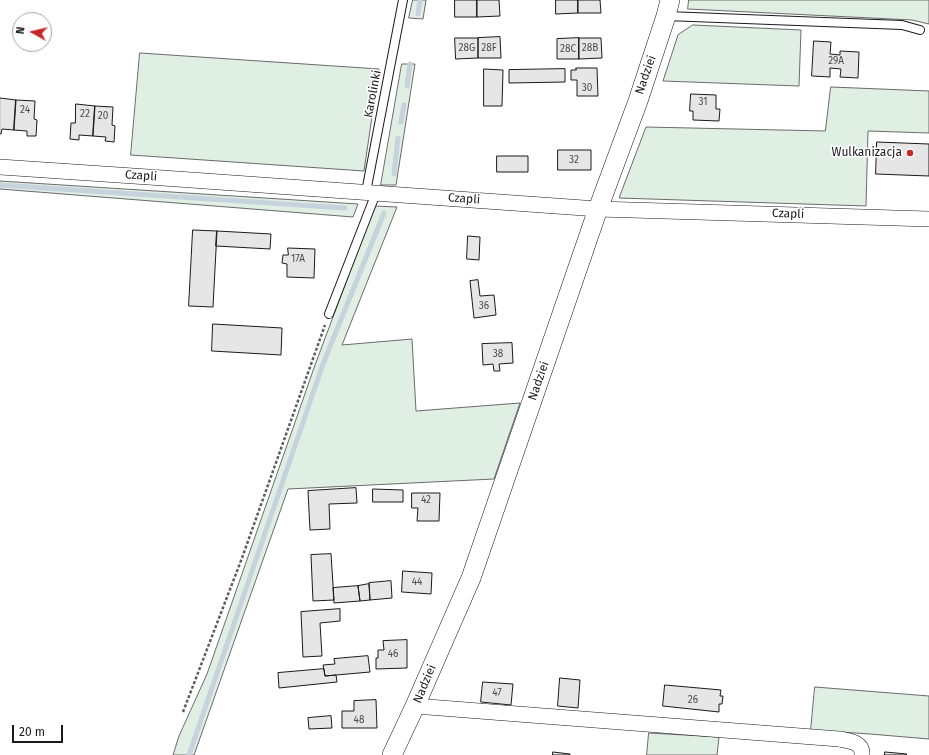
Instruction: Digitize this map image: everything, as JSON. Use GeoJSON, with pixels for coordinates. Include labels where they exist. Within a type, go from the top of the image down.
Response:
{"type":"FeatureCollection","features":[{"type":"Feature","properties":{"kind":"street","name":"Nadziei"},"geometry":{"type":"LineString","coordinates":[[392,755],[471,578],[598,209],[638,101],[668,8]]}},
{"type":"Feature","properties":{"kind":"street","name":"Czapli"},"geometry":{"type":"LineString","coordinates":[[0,167],[598,209],[929,219]]}},
{"type":"Feature","properties":{"kind":"street"},"geometry":{"type":"LineString","coordinates":[[415,706],[839,739],[855,742],[860,745],[862,755]]}},
{"type":"Feature","properties":{"kind":"lane","name":"Karolinki"},"geometry":{"type":"LineString","coordinates":[[329,314],[371,193],[403,0]]}},
{"type":"Feature","properties":{"kind":"lane"},"geometry":{"type":"LineString","coordinates":[[668,8],[902,25],[920,30]]}},
{"type":"Feature","properties":{"kind":"path"},"geometry":{"type":"LineString","coordinates":[[183,712],[242,558],[329,314]]}},
{"type":"Feature","properties":{"kind":"green space"},"geometry":{"type":"Polygon","coordinates":[[[413,0],[426,0],[423,19],[409,18],[413,0]]]}},
{"type":"Feature","properties":{"kind":"green space"},"geometry":{"type":"Polygon","coordinates":[[[689,0],[929,0],[929,24],[912,20],[688,9],[689,0]]]}},
{"type":"Feature","properties":{"kind":"green space"},"geometry":{"type":"Polygon","coordinates":[[[693,25],[801,30],[799,86],[663,81],[678,35],[693,25]]]}},
{"type":"Feature","properties":{"kind":"green space"},"geometry":{"type":"Polygon","coordinates":[[[140,53],[379,69],[364,171],[131,155],[140,53]]]}},
{"type":"Feature","properties":{"kind":"green space"},"geometry":{"type":"Polygon","coordinates":[[[402,64],[415,64],[396,185],[381,185],[402,64]]]}},
{"type":"Feature","properties":{"kind":"green space"},"geometry":{"type":"Polygon","coordinates":[[[831,87],[929,91],[929,133],[868,131],[866,206],[619,198],[646,127],[825,131],[831,87]]]}},
{"type":"Feature","properties":{"kind":"green space"},"geometry":{"type":"Polygon","coordinates":[[[0,181],[358,204],[353,217],[0,189],[0,181]]]}},
{"type":"Feature","properties":{"kind":"green space"},"geometry":{"type":"Polygon","coordinates":[[[375,206],[397,207],[342,345],[412,339],[416,411],[520,403],[494,479],[288,489],[194,755],[173,755],[179,736],[207,674],[315,365],[375,206]]]}},
{"type":"Feature","properties":{"kind":"green space"},"geometry":{"type":"Polygon","coordinates":[[[815,687],[929,696],[929,739],[811,730],[815,687]]]}},
{"type":"Feature","properties":{"kind":"green space"},"geometry":{"type":"Polygon","coordinates":[[[649,733],[719,737],[717,755],[647,755],[649,733]]]}},
{"type":"Feature","properties":{"kind":"building"},"geometry":{"type":"Polygon","coordinates":[[[455,0],[477,0],[477,17],[455,17],[455,0]]]}},
{"type":"Feature","properties":{"kind":"building"},"geometry":{"type":"Polygon","coordinates":[[[477,0],[499,0],[500,16],[477,17],[477,0]]]}},
{"type":"Feature","properties":{"kind":"building"},"geometry":{"type":"Polygon","coordinates":[[[556,0],[578,0],[578,13],[556,14],[556,0]]]}},
{"type":"Feature","properties":{"kind":"building"},"geometry":{"type":"Polygon","coordinates":[[[578,0],[600,0],[601,13],[578,13],[578,0]]]}},
{"type":"Feature","properties":{"kind":"building"},"geometry":{"type":"Polygon","coordinates":[[[500,37],[501,58],[478,58],[478,38],[500,37]]]}},
{"type":"Feature","properties":{"kind":"building"},"geometry":{"type":"Polygon","coordinates":[[[455,38],[478,38],[478,58],[456,59],[455,38]]]}},
{"type":"Feature","properties":{"kind":"building"},"geometry":{"type":"Polygon","coordinates":[[[579,38],[601,38],[602,58],[579,59],[579,38]]]}},
{"type":"Feature","properties":{"kind":"building"},"geometry":{"type":"Polygon","coordinates":[[[579,38],[579,59],[557,59],[557,39],[579,38]]]}},
{"type":"Feature","properties":{"kind":"building"},"geometry":{"type":"Polygon","coordinates":[[[814,41],[831,42],[830,54],[840,55],[840,51],[859,52],[858,78],[840,77],[841,69],[830,68],[830,77],[812,76],[814,41]]]}},
{"type":"Feature","properties":{"kind":"building"},"geometry":{"type":"Polygon","coordinates":[[[576,68],[597,68],[598,96],[577,96],[577,80],[571,80],[571,70],[576,70],[576,68]]]}},
{"type":"Feature","properties":{"kind":"building"},"geometry":{"type":"Polygon","coordinates":[[[484,69],[503,70],[502,106],[484,106],[484,69]]]}},
{"type":"Feature","properties":{"kind":"building"},"geometry":{"type":"Polygon","coordinates":[[[565,69],[565,82],[509,83],[509,70],[565,69]]]}},
{"type":"Feature","properties":{"kind":"building"},"geometry":{"type":"Polygon","coordinates":[[[691,94],[716,95],[716,109],[720,109],[719,121],[693,120],[693,111],[690,111],[691,94]]]}},
{"type":"Feature","properties":{"kind":"building"},"geometry":{"type":"Polygon","coordinates":[[[0,98],[16,100],[14,130],[2,129],[1,134],[0,134],[0,98]]]}},
{"type":"Feature","properties":{"kind":"building"},"geometry":{"type":"Polygon","coordinates":[[[16,100],[35,101],[34,119],[37,120],[36,136],[27,136],[27,131],[14,130],[16,100]]]}},
{"type":"Feature","properties":{"kind":"building"},"geometry":{"type":"Polygon","coordinates":[[[76,104],[95,106],[93,136],[79,135],[79,140],[70,139],[71,123],[75,123],[76,104]]]}},
{"type":"Feature","properties":{"kind":"building"},"geometry":{"type":"Polygon","coordinates":[[[95,106],[113,107],[112,125],[115,126],[114,142],[105,141],[106,137],[93,136],[95,106]]]}},
{"type":"Feature","properties":{"kind":"building"},"geometry":{"type":"Polygon","coordinates":[[[877,142],[929,144],[929,176],[876,174],[877,142]]]}},
{"type":"Feature","properties":{"kind":"building"},"geometry":{"type":"Polygon","coordinates":[[[558,150],[591,150],[591,170],[558,170],[558,150]]]}},
{"type":"Feature","properties":{"kind":"building"},"geometry":{"type":"Polygon","coordinates":[[[497,156],[528,156],[528,172],[497,172],[497,156]]]}},
{"type":"Feature","properties":{"kind":"building"},"geometry":{"type":"Polygon","coordinates":[[[193,230],[217,231],[213,307],[189,306],[193,230]]]}},
{"type":"Feature","properties":{"kind":"building"},"geometry":{"type":"Polygon","coordinates":[[[217,231],[271,234],[270,249],[216,246],[217,231]]]}},
{"type":"Feature","properties":{"kind":"building"},"geometry":{"type":"Polygon","coordinates":[[[468,236],[480,237],[479,260],[467,259],[468,236]]]}},
{"type":"Feature","properties":{"kind":"building"},"geometry":{"type":"Polygon","coordinates":[[[288,248],[315,249],[314,278],[287,277],[287,264],[282,263],[283,255],[288,255],[288,248]]]}},
{"type":"Feature","properties":{"kind":"building"},"geometry":{"type":"Polygon","coordinates":[[[478,280],[480,296],[494,295],[496,315],[474,318],[470,281],[478,280]]]}},
{"type":"Feature","properties":{"kind":"building"},"geometry":{"type":"Polygon","coordinates":[[[213,324],[282,328],[281,355],[212,351],[213,324]]]}},
{"type":"Feature","properties":{"kind":"building"},"geometry":{"type":"Polygon","coordinates":[[[512,343],[513,363],[499,364],[500,371],[494,371],[493,364],[483,365],[482,344],[512,343]]]}},
{"type":"Feature","properties":{"kind":"building"},"geometry":{"type":"Polygon","coordinates":[[[356,488],[357,503],[329,504],[330,529],[310,530],[308,491],[356,488]]]}},
{"type":"Feature","properties":{"kind":"building"},"geometry":{"type":"Polygon","coordinates":[[[373,489],[403,490],[403,502],[373,502],[373,489]]]}},
{"type":"Feature","properties":{"kind":"building"},"geometry":{"type":"Polygon","coordinates":[[[412,493],[440,493],[439,521],[417,521],[418,508],[412,508],[412,493]]]}},
{"type":"Feature","properties":{"kind":"building"},"geometry":{"type":"Polygon","coordinates":[[[331,554],[334,600],[313,601],[311,555],[331,554]]]}},
{"type":"Feature","properties":{"kind":"building"},"geometry":{"type":"Polygon","coordinates":[[[403,571],[432,573],[431,594],[402,592],[403,571]]]}},
{"type":"Feature","properties":{"kind":"building"},"geometry":{"type":"Polygon","coordinates":[[[391,581],[392,598],[370,600],[369,583],[391,581]]]}},
{"type":"Feature","properties":{"kind":"building"},"geometry":{"type":"Polygon","coordinates":[[[369,584],[370,600],[360,601],[358,586],[369,584]]]}},
{"type":"Feature","properties":{"kind":"building"},"geometry":{"type":"Polygon","coordinates":[[[358,586],[360,601],[334,603],[333,588],[358,586]]]}},
{"type":"Feature","properties":{"kind":"building"},"geometry":{"type":"Polygon","coordinates":[[[340,609],[340,621],[320,623],[322,656],[303,657],[301,612],[340,609]]]}},
{"type":"Feature","properties":{"kind":"building"},"geometry":{"type":"Polygon","coordinates":[[[407,640],[407,668],[376,669],[378,650],[384,650],[383,641],[407,640]]]}},
{"type":"Feature","properties":{"kind":"building"},"geometry":{"type":"Polygon","coordinates":[[[368,656],[370,672],[325,676],[323,665],[335,664],[334,659],[368,656]]]}},
{"type":"Feature","properties":{"kind":"building"},"geometry":{"type":"Polygon","coordinates":[[[324,669],[325,676],[336,675],[337,682],[279,688],[278,673],[324,669]]]}},
{"type":"Feature","properties":{"kind":"building"},"geometry":{"type":"Polygon","coordinates":[[[560,678],[580,680],[578,708],[558,706],[560,678]]]}},
{"type":"Feature","properties":{"kind":"building"},"geometry":{"type":"Polygon","coordinates":[[[483,682],[513,684],[511,705],[481,702],[483,682]]]}},
{"type":"Feature","properties":{"kind":"building"},"geometry":{"type":"Polygon","coordinates":[[[665,685],[721,690],[720,696],[723,696],[722,704],[719,704],[719,712],[663,706],[665,685]]]}},
{"type":"Feature","properties":{"kind":"building"},"geometry":{"type":"Polygon","coordinates":[[[376,700],[377,728],[342,728],[342,711],[354,711],[354,701],[376,700]]]}},
{"type":"Feature","properties":{"kind":"building"},"geometry":{"type":"Polygon","coordinates":[[[331,716],[332,728],[309,729],[308,718],[331,716]]]}},
{"type":"Feature","properties":{"kind":"building"},"geometry":{"type":"Polygon","coordinates":[[[553,752],[570,754],[570,755],[553,755],[553,752]]]}},
{"type":"Feature","properties":{"kind":"building"},"geometry":{"type":"Polygon","coordinates":[[[885,752],[907,754],[885,755],[885,752]]]}},
{"type":"Feature","properties":{"kind":"waterway"},"geometry":{"type":"LineString","coordinates":[[418,14],[420,0]]}},
{"type":"Feature","properties":{"kind":"waterway"},"geometry":{"type":"LineString","coordinates":[[407,86],[410,64]]}},
{"type":"Feature","properties":{"kind":"waterway"},"geometry":{"type":"LineString","coordinates":[[401,122],[404,105]]}},
{"type":"Feature","properties":{"kind":"waterway"},"geometry":{"type":"LineString","coordinates":[[394,174],[398,138]]}},
{"type":"Feature","properties":{"kind":"waterway"},"geometry":{"type":"LineString","coordinates":[[0,185],[345,208]]}},
{"type":"Feature","properties":{"kind":"waterway"},"geometry":{"type":"LineString","coordinates":[[189,755],[323,364],[384,213]]}},
{"type":"Feature","properties":{"kind":"place","name":"Wulkanizacja"},"geometry":{"type":"Point","coordinates":[910,153]}}]}
